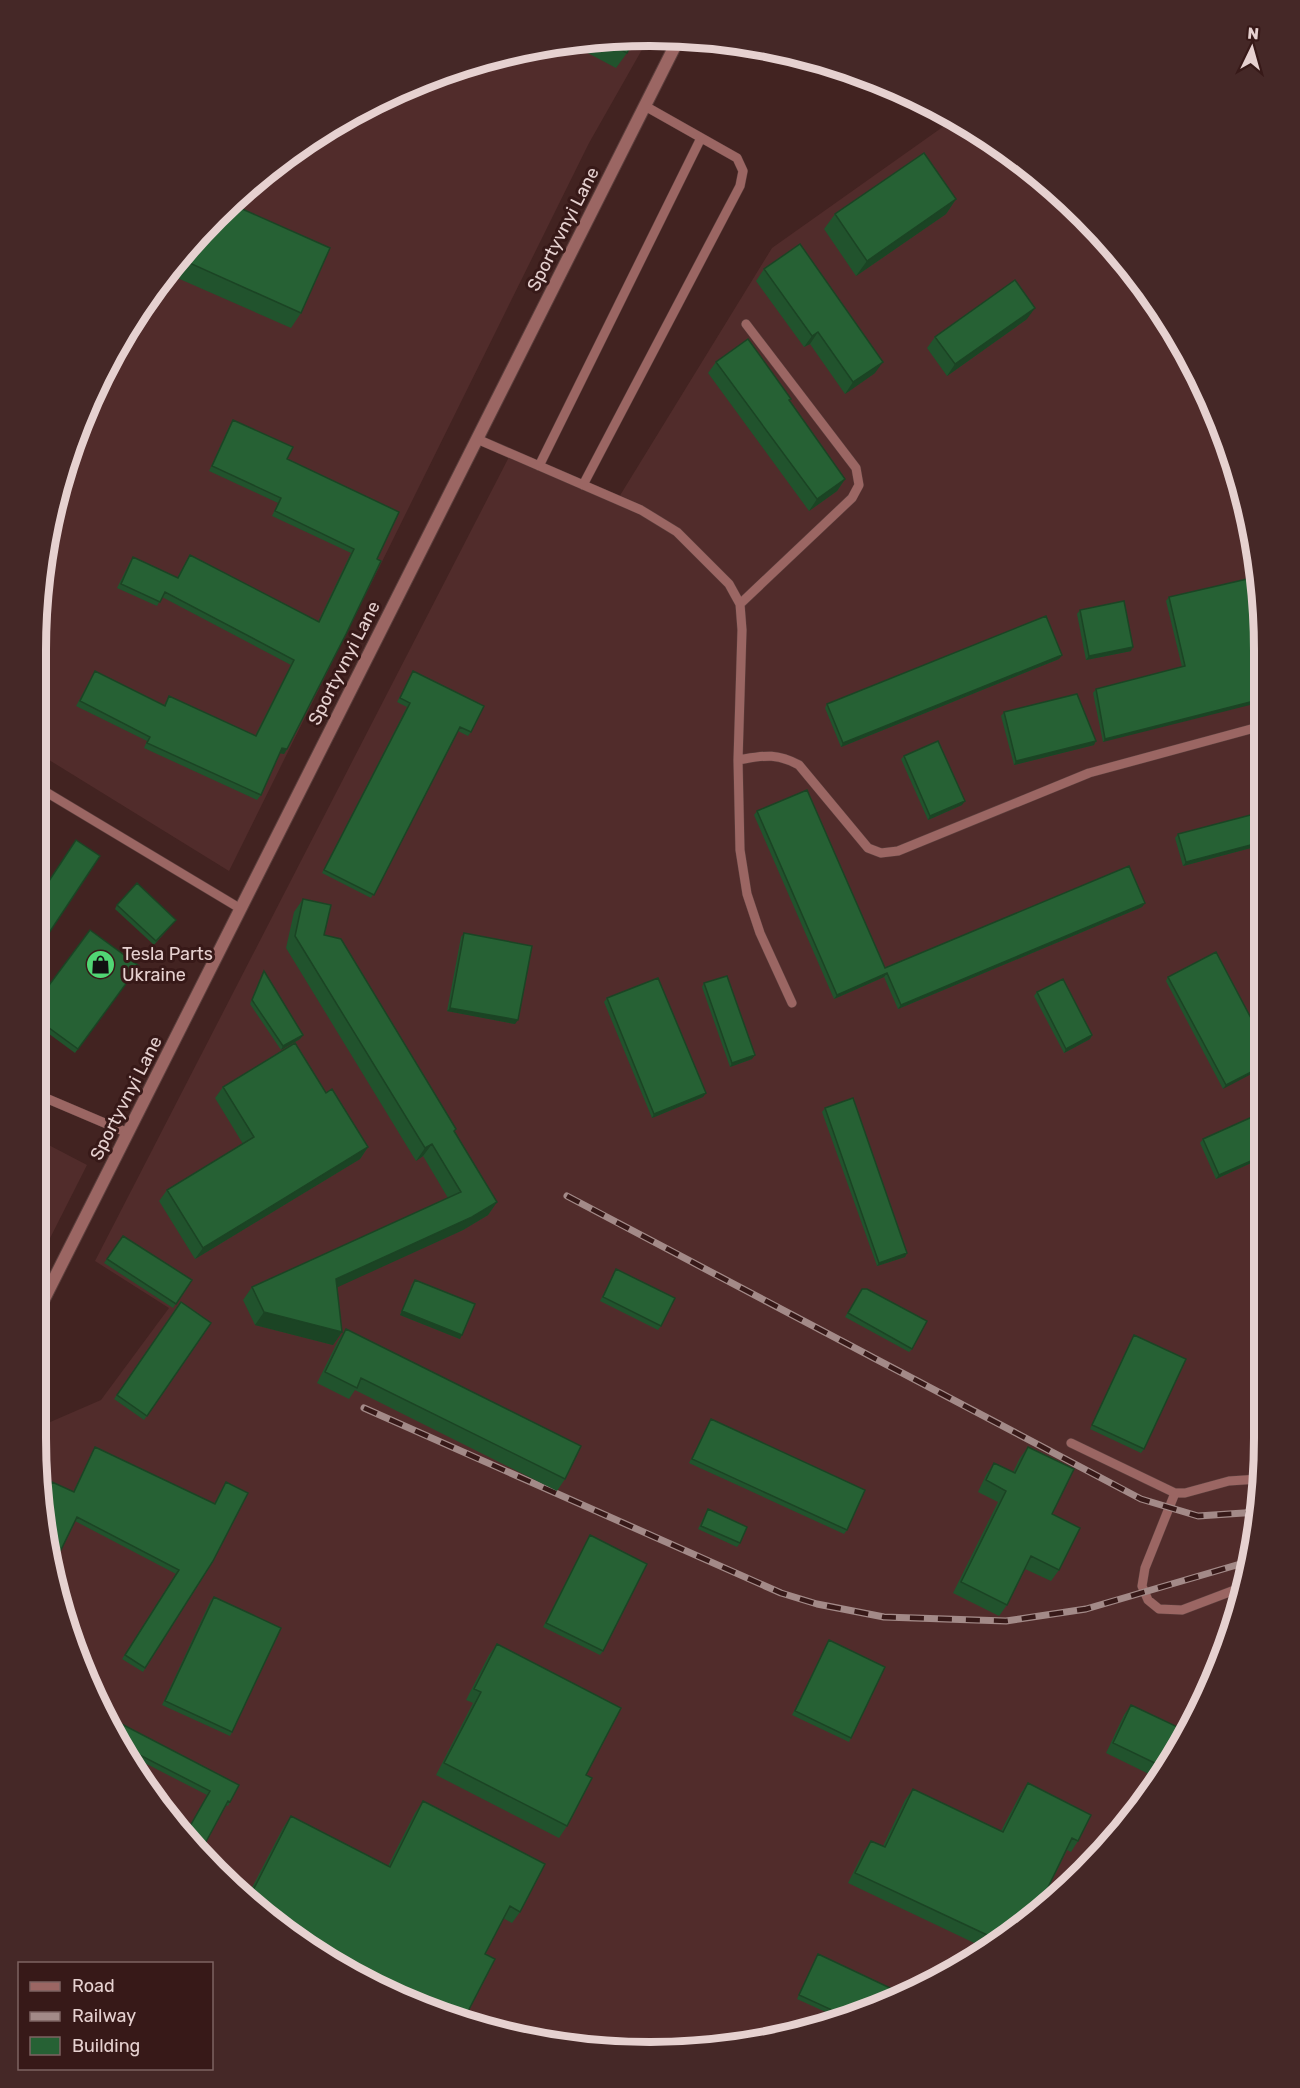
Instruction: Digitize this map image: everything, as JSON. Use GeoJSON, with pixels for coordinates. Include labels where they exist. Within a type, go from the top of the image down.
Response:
{"type":"FeatureCollection","features":[{"type":"Feature","properties":{"kind":"street","name":"Sportyvnyi Lane"},"geometry":{"type":"LineString","coordinates":[[46,1295],[674,47]]}},
{"type":"Feature","properties":{"kind":"lane"},"geometry":{"type":"LineString","coordinates":[[583,485],[740,186],[742,171],[737,158],[645,106]]}},
{"type":"Feature","properties":{"kind":"lane"},"geometry":{"type":"LineString","coordinates":[[539,466],[701,138]]}},
{"type":"Feature","properties":{"kind":"lane"},"geometry":{"type":"LineString","coordinates":[[740,604],[852,498],[860,484],[856,468],[746,324]]}},
{"type":"Feature","properties":{"kind":"lane"},"geometry":{"type":"LineString","coordinates":[[477,439],[641,510],[677,532],[729,584],[740,604],[742,630],[738,759],[740,850],[747,894],[760,933],[792,1003]]}},
{"type":"Feature","properties":{"kind":"lane"},"geometry":{"type":"LineString","coordinates":[[738,759],[783,756],[799,765],[868,848],[881,853],[898,851],[1089,773],[1254,728]]}},
{"type":"Feature","properties":{"kind":"lane"},"geometry":{"type":"LineString","coordinates":[[46,792],[241,909]]}},
{"type":"Feature","properties":{"kind":"lane"},"geometry":{"type":"LineString","coordinates":[[46,1098],[128,1133]]}},
{"type":"Feature","properties":{"kind":"lane"},"geometry":{"type":"LineString","coordinates":[[1071,1443],[1175,1493],[1185,1493],[1229,1481],[1252,1479]]}},
{"type":"Feature","properties":{"kind":"lane"},"geometry":{"type":"LineString","coordinates":[[1175,1493],[1145,1568],[1142,1586],[1148,1600],[1159,1609],[1182,1610],[1234,1590]]}},
{"type":"Feature","properties":{"kind":"shaded area"},"geometry":{"type":"Polygon","coordinates":[[[644,46],[589,143],[229,871],[46,758],[48,611],[58,532],[79,456],[92,419],[109,383],[148,315],[196,252],[223,223],[283,171],[348,127],[419,92],[494,67],[571,52],[644,46]]]}},
{"type":"Feature","properties":{"kind":"shaded area"},"geometry":{"type":"Polygon","coordinates":[[[947,124],[985,148],[1048,196],[1104,252],[1152,315],[1173,348],[1208,419],[1233,494],[1242,532],[1248,571],[1254,650],[1254,1438],[1248,1517],[1242,1556],[1221,1632],[1208,1669],[1173,1740],[1129,1805],[1104,1836],[1048,1892],[1017,1917],[952,1961],[917,1979],[881,1996],[806,2021],[768,2030],[689,2040],[650,2042],[571,2036],[532,2030],[456,2009],[419,1996],[348,1961],[283,1917],[252,1892],[196,1836],[148,1773],[127,1740],[92,1669],[67,1594],[58,1556],[48,1477],[46,1424],[101,1400],[169,1308],[95,1261],[509,457],[616,502],[772,248],[947,124]]]}},
{"type":"Feature","properties":{"kind":"shaded area"},"geometry":{"type":"Polygon","coordinates":[[[46,1144],[87,1165],[46,1246],[46,1144]]]}},
{"type":"Feature","properties":{"kind":"building"},"geometry":{"type":"Polygon","coordinates":[[[630,47],[627,53],[617,48],[630,47]]]}},
{"type":"Feature","properties":{"kind":"building"},"geometry":{"type":"Polygon","coordinates":[[[924,153],[956,199],[867,261],[835,214],[924,153]]]}},
{"type":"Feature","properties":{"kind":"building"},"geometry":{"type":"Polygon","coordinates":[[[239,208],[330,248],[301,313],[188,262],[239,208]]]}},
{"type":"Feature","properties":{"kind":"building"},"geometry":{"type":"Polygon","coordinates":[[[800,244],[883,362],[853,382],[818,332],[812,336],[764,269],[800,244]]]}},
{"type":"Feature","properties":{"kind":"building"},"geometry":{"type":"Polygon","coordinates":[[[1015,280],[1035,308],[955,364],[935,337],[1015,280]]]}},
{"type":"Feature","properties":{"kind":"building"},"geometry":{"type":"Polygon","coordinates":[[[748,339],[845,479],[817,499],[716,362],[748,339]]]}},
{"type":"Feature","properties":{"kind":"building"},"geometry":{"type":"Polygon","coordinates":[[[233,420],[293,447],[287,459],[399,512],[377,559],[381,561],[346,634],[287,749],[282,748],[261,795],[147,743],[150,737],[80,701],[95,671],[165,706],[169,696],[256,736],[294,660],[165,592],[160,602],[121,584],[133,557],[178,578],[190,555],[319,622],[354,549],[275,511],[281,498],[212,466],[233,420]]]}},
{"type":"Feature","properties":{"kind":"building"},"geometry":{"type":"Polygon","coordinates":[[[1249,579],[1254,650],[1254,701],[1105,739],[1096,689],[1185,666],[1169,597],[1249,579]]]}},
{"type":"Feature","properties":{"kind":"building"},"geometry":{"type":"Polygon","coordinates":[[[1124,601],[1133,647],[1089,656],[1080,610],[1124,601]]]}},
{"type":"Feature","properties":{"kind":"building"},"geometry":{"type":"Polygon","coordinates":[[[1046,616],[1062,655],[843,743],[827,704],[1046,616]]]}},
{"type":"Feature","properties":{"kind":"building"},"geometry":{"type":"Polygon","coordinates":[[[413,671],[484,706],[471,732],[460,727],[374,895],[324,870],[410,703],[400,698],[413,671]]]}},
{"type":"Feature","properties":{"kind":"building"},"geometry":{"type":"Polygon","coordinates":[[[1077,694],[1096,741],[1016,761],[1004,712],[1077,694]]]}},
{"type":"Feature","properties":{"kind":"building"},"geometry":{"type":"Polygon","coordinates":[[[938,741],[965,801],[930,816],[904,756],[938,741]]]}},
{"type":"Feature","properties":{"kind":"building"},"geometry":{"type":"Polygon","coordinates":[[[807,790],[885,968],[1129,866],[1145,903],[901,1005],[887,973],[837,995],[757,811],[807,790]]]}},
{"type":"Feature","properties":{"kind":"building"},"geometry":{"type":"Polygon","coordinates":[[[1254,814],[1254,844],[1186,862],[1178,834],[1254,814]]]}},
{"type":"Feature","properties":{"kind":"building"},"geometry":{"type":"Polygon","coordinates":[[[76,840],[100,856],[46,937],[46,885],[76,840]]]}},
{"type":"Feature","properties":{"kind":"building"},"geometry":{"type":"Polygon","coordinates":[[[137,883],[176,920],[156,941],[117,905],[137,883]]]}},
{"type":"Feature","properties":{"kind":"building"},"geometry":{"type":"Polygon","coordinates":[[[303,899],[331,905],[324,935],[341,939],[456,1129],[454,1131],[497,1202],[472,1217],[336,1279],[342,1332],[264,1312],[252,1287],[461,1192],[432,1144],[425,1148],[295,936],[303,899]]]}},
{"type":"Feature","properties":{"kind":"building"},"geometry":{"type":"Polygon","coordinates":[[[90,930],[139,966],[78,1049],[46,1026],[46,989],[90,930]]]}},
{"type":"Feature","properties":{"kind":"building"},"geometry":{"type":"Polygon","coordinates":[[[464,933],[532,946],[518,1020],[450,1008],[464,933]]]}},
{"type":"Feature","properties":{"kind":"building"},"geometry":{"type":"Polygon","coordinates":[[[1216,952],[1254,1024],[1254,1071],[1226,1085],[1168,977],[1216,952]]]}},
{"type":"Feature","properties":{"kind":"building"},"geometry":{"type":"Polygon","coordinates":[[[264,971],[303,1035],[283,1046],[252,1000],[264,971]]]}},
{"type":"Feature","properties":{"kind":"building"},"geometry":{"type":"Polygon","coordinates":[[[727,976],[755,1055],[732,1063],[704,983],[727,976]]]}},
{"type":"Feature","properties":{"kind":"building"},"geometry":{"type":"Polygon","coordinates":[[[658,978],[706,1093],[654,1114],[607,998],[658,978]]]}},
{"type":"Feature","properties":{"kind":"building"},"geometry":{"type":"Polygon","coordinates":[[[1063,979],[1092,1035],[1066,1049],[1037,992],[1063,979]]]}},
{"type":"Feature","properties":{"kind":"building"},"geometry":{"type":"Polygon","coordinates":[[[295,1043],[326,1093],[332,1089],[368,1147],[203,1248],[167,1190],[254,1137],[223,1087],[295,1043]]]}},
{"type":"Feature","properties":{"kind":"building"},"geometry":{"type":"Polygon","coordinates":[[[853,1098],[907,1253],[879,1263],[825,1108],[853,1098]]]}},
{"type":"Feature","properties":{"kind":"building"},"geometry":{"type":"Polygon","coordinates":[[[1254,1116],[1254,1160],[1219,1175],[1203,1139],[1254,1116]]]}},
{"type":"Feature","properties":{"kind":"building"},"geometry":{"type":"Polygon","coordinates":[[[123,1236],[192,1280],[176,1304],[107,1259],[123,1236]]]}},
{"type":"Feature","properties":{"kind":"building"},"geometry":{"type":"Polygon","coordinates":[[[616,1269],[675,1298],[661,1326],[603,1297],[616,1269]]]}},
{"type":"Feature","properties":{"kind":"building"},"geometry":{"type":"Polygon","coordinates":[[[415,1280],[475,1304],[462,1335],[402,1311],[415,1280]]]}},
{"type":"Feature","properties":{"kind":"building"},"geometry":{"type":"Polygon","coordinates":[[[862,1289],[867,1289],[927,1321],[912,1349],[848,1313],[862,1289]]]}},
{"type":"Feature","properties":{"kind":"building"},"geometry":{"type":"Polygon","coordinates":[[[181,1302],[211,1323],[147,1416],[117,1395],[181,1302]]]}},
{"type":"Feature","properties":{"kind":"building"},"geometry":{"type":"Polygon","coordinates":[[[346,1329],[581,1446],[565,1479],[361,1378],[357,1388],[325,1372],[346,1329]]]}},
{"type":"Feature","properties":{"kind":"building"},"geometry":{"type":"Polygon","coordinates":[[[1134,1335],[1186,1359],[1144,1449],[1092,1425],[1134,1335]]]}},
{"type":"Feature","properties":{"kind":"building"},"geometry":{"type":"Polygon","coordinates":[[[711,1419],[865,1490],[847,1530],[692,1459],[711,1419]]]}},
{"type":"Feature","properties":{"kind":"building"},"geometry":{"type":"Polygon","coordinates":[[[95,1447],[215,1504],[226,1482],[248,1493],[213,1561],[145,1668],[125,1655],[179,1570],[77,1517],[58,1556],[49,1488],[52,1482],[74,1492],[95,1447]]]}},
{"type":"Feature","properties":{"kind":"building"},"geometry":{"type":"Polygon","coordinates":[[[1028,1447],[1074,1469],[1052,1514],[1080,1528],[1059,1570],[1031,1556],[1007,1605],[961,1582],[1006,1491],[986,1480],[994,1463],[1015,1473],[1028,1447]]]}},
{"type":"Feature","properties":{"kind":"building"},"geometry":{"type":"Polygon","coordinates":[[[708,1509],[747,1527],[740,1543],[701,1526],[708,1509]]]}},
{"type":"Feature","properties":{"kind":"building"},"geometry":{"type":"Polygon","coordinates":[[[590,1535],[647,1564],[603,1651],[546,1623],[590,1535]]]}},
{"type":"Feature","properties":{"kind":"building"},"geometry":{"type":"Polygon","coordinates":[[[214,1597],[281,1628],[232,1732],[165,1701],[214,1597]]]}},
{"type":"Feature","properties":{"kind":"building"},"geometry":{"type":"Polygon","coordinates":[[[829,1640],[885,1667],[851,1738],[795,1711],[829,1640]]]}},
{"type":"Feature","properties":{"kind":"building"},"geometry":{"type":"Polygon","coordinates":[[[497,1644],[621,1708],[586,1775],[592,1778],[567,1826],[444,1763],[481,1692],[474,1689],[497,1644]]]}},
{"type":"Feature","properties":{"kind":"building"},"geometry":{"type":"Polygon","coordinates":[[[1131,1705],[1179,1728],[1157,1764],[1113,1743],[1131,1705]]]}},
{"type":"Feature","properties":{"kind":"building"},"geometry":{"type":"Polygon","coordinates":[[[118,1722],[239,1785],[204,1845],[189,1828],[210,1791],[135,1753],[118,1722]]]}},
{"type":"Feature","properties":{"kind":"building"},"geometry":{"type":"Polygon","coordinates":[[[1028,1783],[1091,1815],[1078,1841],[1072,1838],[1044,1895],[990,1936],[855,1873],[871,1841],[885,1847],[913,1789],[1003,1832],[1028,1783]]]}},
{"type":"Feature","properties":{"kind":"building"},"geometry":{"type":"Polygon","coordinates":[[[423,1801],[545,1864],[520,1912],[510,1906],[485,1954],[495,1959],[467,2013],[419,1996],[348,1961],[315,1940],[252,1892],[291,1816],[390,1867],[423,1801]]]}},
{"type":"Feature","properties":{"kind":"building"},"geometry":{"type":"Polygon","coordinates":[[[818,1954],[894,1990],[835,2012],[799,1995],[818,1954]]]}},
{"type":"Feature","properties":{"kind":"railway"},"geometry":{"type":"LineString","coordinates":[[567,1196],[1141,1499],[1198,1516],[1248,1513]]}},
{"type":"Feature","properties":{"kind":"railway"},"geometry":{"type":"LineString","coordinates":[[364,1408],[781,1593],[817,1604],[884,1617],[1006,1621],[1086,1609],[1240,1564]]}},
{"type":"Feature","properties":{"kind":"place","name":"Tesla Parts Ukraine"},"geometry":{"type":"Point","coordinates":[101,964]}}]}
